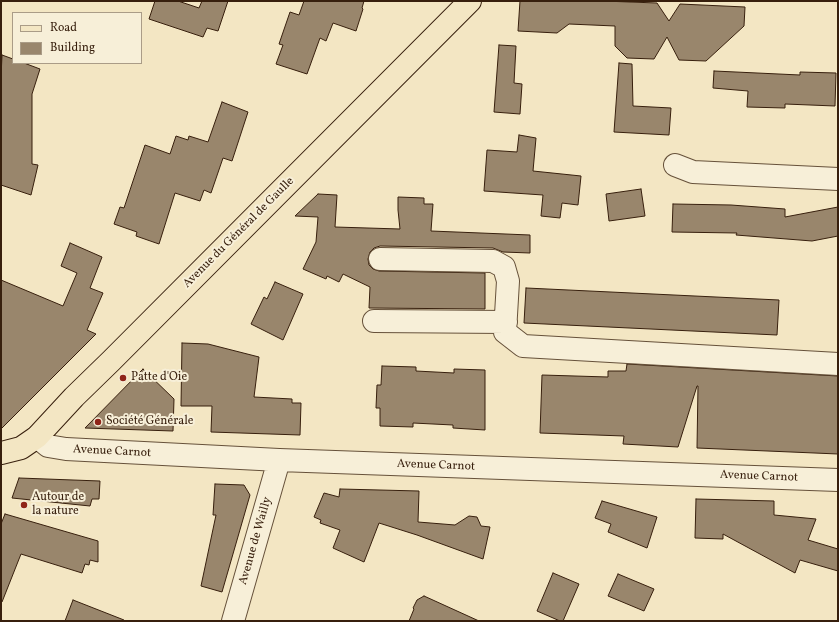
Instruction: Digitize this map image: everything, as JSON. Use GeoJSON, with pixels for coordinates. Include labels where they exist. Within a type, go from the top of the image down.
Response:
{"type":"FeatureCollection","features":[{"type":"Feature","properties":{"kind":"main road","name":"Avenue du Général de Gaulle"},"geometry":{"type":"LineString","coordinates":[[1,453],[21,448],[37,437],[71,400],[470,1]]}},
{"type":"Feature","properties":{"kind":"street"},"geometry":{"type":"LineString","coordinates":[[675,165],[693,172],[838,178]]}},
{"type":"Feature","properties":{"kind":"street"},"geometry":{"type":"LineString","coordinates":[[380,259],[493,260],[504,267],[508,281],[505,332],[523,346],[838,364]]}},
{"type":"Feature","properties":{"kind":"street"},"geometry":{"type":"LineString","coordinates":[[374,321],[506,322]]}},
{"type":"Feature","properties":{"kind":"street","name":"Avenue Carnot"},"geometry":{"type":"LineString","coordinates":[[37,437],[48,446],[66,449],[279,460],[838,480]]}},
{"type":"Feature","properties":{"kind":"street","name":"Avenue de Wailly"},"geometry":{"type":"LineString","coordinates":[[233,621],[279,460]]}},
{"type":"Feature","properties":{"kind":"building"},"geometry":{"type":"Polygon","coordinates":[[[155,1],[178,1],[199,8],[202,1],[228,1],[218,31],[207,28],[203,37],[149,19],[155,1]]]}},
{"type":"Feature","properties":{"kind":"building"},"geometry":{"type":"Polygon","coordinates":[[[304,1],[364,1],[356,31],[333,23],[326,41],[320,38],[307,74],[276,64],[283,45],[279,44],[290,12],[299,15],[304,1]]]}},
{"type":"Feature","properties":{"kind":"building"},"geometry":{"type":"Polygon","coordinates":[[[520,1],[603,1],[657,3],[669,21],[680,4],[745,7],[744,26],[706,61],[679,60],[667,37],[654,59],[627,58],[615,46],[615,26],[569,24],[557,33],[518,31],[520,1]]]}},
{"type":"Feature","properties":{"kind":"building"},"geometry":{"type":"Polygon","coordinates":[[[499,45],[516,46],[514,83],[522,84],[520,114],[494,112],[499,45]]]}},
{"type":"Feature","properties":{"kind":"building"},"geometry":{"type":"Polygon","coordinates":[[[2,55],[12,59],[12,64],[27,64],[40,69],[32,94],[32,164],[38,165],[31,195],[1,185],[2,55]]]}},
{"type":"Feature","properties":{"kind":"building"},"geometry":{"type":"Polygon","coordinates":[[[619,63],[632,64],[633,106],[671,108],[669,135],[614,132],[619,63]]]}},
{"type":"Feature","properties":{"kind":"building"},"geometry":{"type":"Polygon","coordinates":[[[714,71],[800,75],[800,72],[836,73],[835,106],[785,104],[785,108],[747,107],[748,91],[713,88],[714,71]]]}},
{"type":"Feature","properties":{"kind":"building"},"geometry":{"type":"Polygon","coordinates":[[[222,102],[248,112],[232,161],[223,158],[211,193],[204,190],[200,201],[175,193],[159,244],[136,236],[137,232],[114,224],[120,207],[124,208],[145,145],[170,154],[176,136],[188,140],[189,136],[208,142],[222,102]]]}},
{"type":"Feature","properties":{"kind":"building"},"geometry":{"type":"Polygon","coordinates":[[[519,135],[536,138],[533,171],[581,176],[578,205],[562,203],[560,218],[541,216],[543,195],[484,191],[487,150],[517,152],[519,135]]]}},
{"type":"Feature","properties":{"kind":"building"},"geometry":{"type":"Polygon","coordinates":[[[641,189],[645,216],[609,221],[606,194],[641,189]]]}},
{"type":"Feature","properties":{"kind":"building"},"geometry":{"type":"Polygon","coordinates":[[[318,194],[337,195],[335,227],[400,229],[398,197],[424,198],[424,204],[433,204],[431,231],[530,235],[530,253],[503,252],[493,248],[380,246],[374,248],[370,252],[368,259],[369,265],[373,269],[379,271],[485,273],[485,309],[369,308],[370,287],[343,274],[339,282],[327,276],[326,279],[303,269],[316,242],[318,217],[295,216],[318,194]]]}},
{"type":"Feature","properties":{"kind":"building"},"geometry":{"type":"Polygon","coordinates":[[[673,204],[731,205],[785,209],[785,217],[838,207],[838,236],[812,241],[736,235],[737,233],[672,232],[673,204]]]}},
{"type":"Feature","properties":{"kind":"building"},"geometry":{"type":"Polygon","coordinates":[[[70,243],[102,257],[90,288],[103,293],[87,330],[96,334],[1,429],[1,280],[63,306],[77,273],[61,266],[70,243]]]}},
{"type":"Feature","properties":{"kind":"building"},"geometry":{"type":"Polygon","coordinates":[[[275,282],[303,294],[283,340],[251,324],[264,297],[267,299],[275,282]]]}},
{"type":"Feature","properties":{"kind":"building"},"geometry":{"type":"Polygon","coordinates":[[[526,288],[779,300],[777,335],[524,323],[526,288]]]}},
{"type":"Feature","properties":{"kind":"building"},"geometry":{"type":"Polygon","coordinates":[[[182,343],[208,344],[259,357],[254,397],[292,399],[292,403],[301,403],[300,435],[211,432],[212,406],[181,406],[182,343]]]}},
{"type":"Feature","properties":{"kind":"building"},"geometry":{"type":"Polygon","coordinates":[[[627,364],[838,376],[838,454],[697,448],[698,386],[678,447],[623,444],[624,436],[540,433],[542,375],[608,377],[608,371],[626,371],[627,364]]]}},
{"type":"Feature","properties":{"kind":"building"},"geometry":{"type":"Polygon","coordinates":[[[382,366],[416,367],[416,371],[454,373],[454,369],[485,370],[485,430],[453,428],[453,425],[413,423],[413,427],[380,426],[380,408],[376,408],[377,385],[381,385],[382,366]]]}},
{"type":"Feature","properties":{"kind":"building"},"geometry":{"type":"Polygon","coordinates":[[[143,369],[174,399],[173,431],[85,428],[143,369]]]}},
{"type":"Feature","properties":{"kind":"building"},"geometry":{"type":"Polygon","coordinates":[[[19,478],[100,481],[99,499],[92,499],[90,506],[12,498],[19,478]]]}},
{"type":"Feature","properties":{"kind":"building"},"geometry":{"type":"Polygon","coordinates":[[[215,484],[244,485],[250,495],[222,592],[201,586],[216,515],[213,515],[215,484]]]}},
{"type":"Feature","properties":{"kind":"building"},"geometry":{"type":"Polygon","coordinates":[[[340,489],[419,491],[418,522],[455,525],[469,516],[477,517],[481,526],[490,527],[483,559],[379,523],[364,562],[333,548],[340,530],[320,523],[321,520],[314,517],[324,493],[339,497],[340,489]]]}},
{"type":"Feature","properties":{"kind":"building"},"geometry":{"type":"Polygon","coordinates":[[[696,499],[774,501],[774,515],[816,519],[808,540],[838,549],[838,571],[800,560],[795,573],[723,534],[723,539],[695,538],[696,499]]]}},
{"type":"Feature","properties":{"kind":"building"},"geometry":{"type":"Polygon","coordinates":[[[602,501],[657,517],[647,548],[608,532],[611,524],[595,518],[602,501]]]}},
{"type":"Feature","properties":{"kind":"building"},"geometry":{"type":"Polygon","coordinates":[[[5,514],[98,541],[98,562],[90,560],[89,565],[85,564],[82,573],[21,554],[1,602],[1,524],[5,514]]]}},
{"type":"Feature","properties":{"kind":"building"},"geometry":{"type":"Polygon","coordinates":[[[553,573],[579,584],[563,621],[537,611],[553,573]]]}},
{"type":"Feature","properties":{"kind":"building"},"geometry":{"type":"Polygon","coordinates":[[[618,574],[654,589],[644,611],[608,596],[618,574]]]}},
{"type":"Feature","properties":{"kind":"building"},"geometry":{"type":"Polygon","coordinates":[[[424,596],[479,621],[409,621],[417,600],[424,596]]]}},
{"type":"Feature","properties":{"kind":"building"},"geometry":{"type":"Polygon","coordinates":[[[73,600],[124,620],[65,621],[73,600]]]}},
{"type":"Feature","properties":{"kind":"place","name":"Patte d'Oie"},"geometry":{"type":"Point","coordinates":[123,378]}},
{"type":"Feature","properties":{"kind":"place","name":"Société Générale"},"geometry":{"type":"Point","coordinates":[98,422]}},
{"type":"Feature","properties":{"kind":"place","name":"Autour de la nature"},"geometry":{"type":"Point","coordinates":[24,505]}}]}
